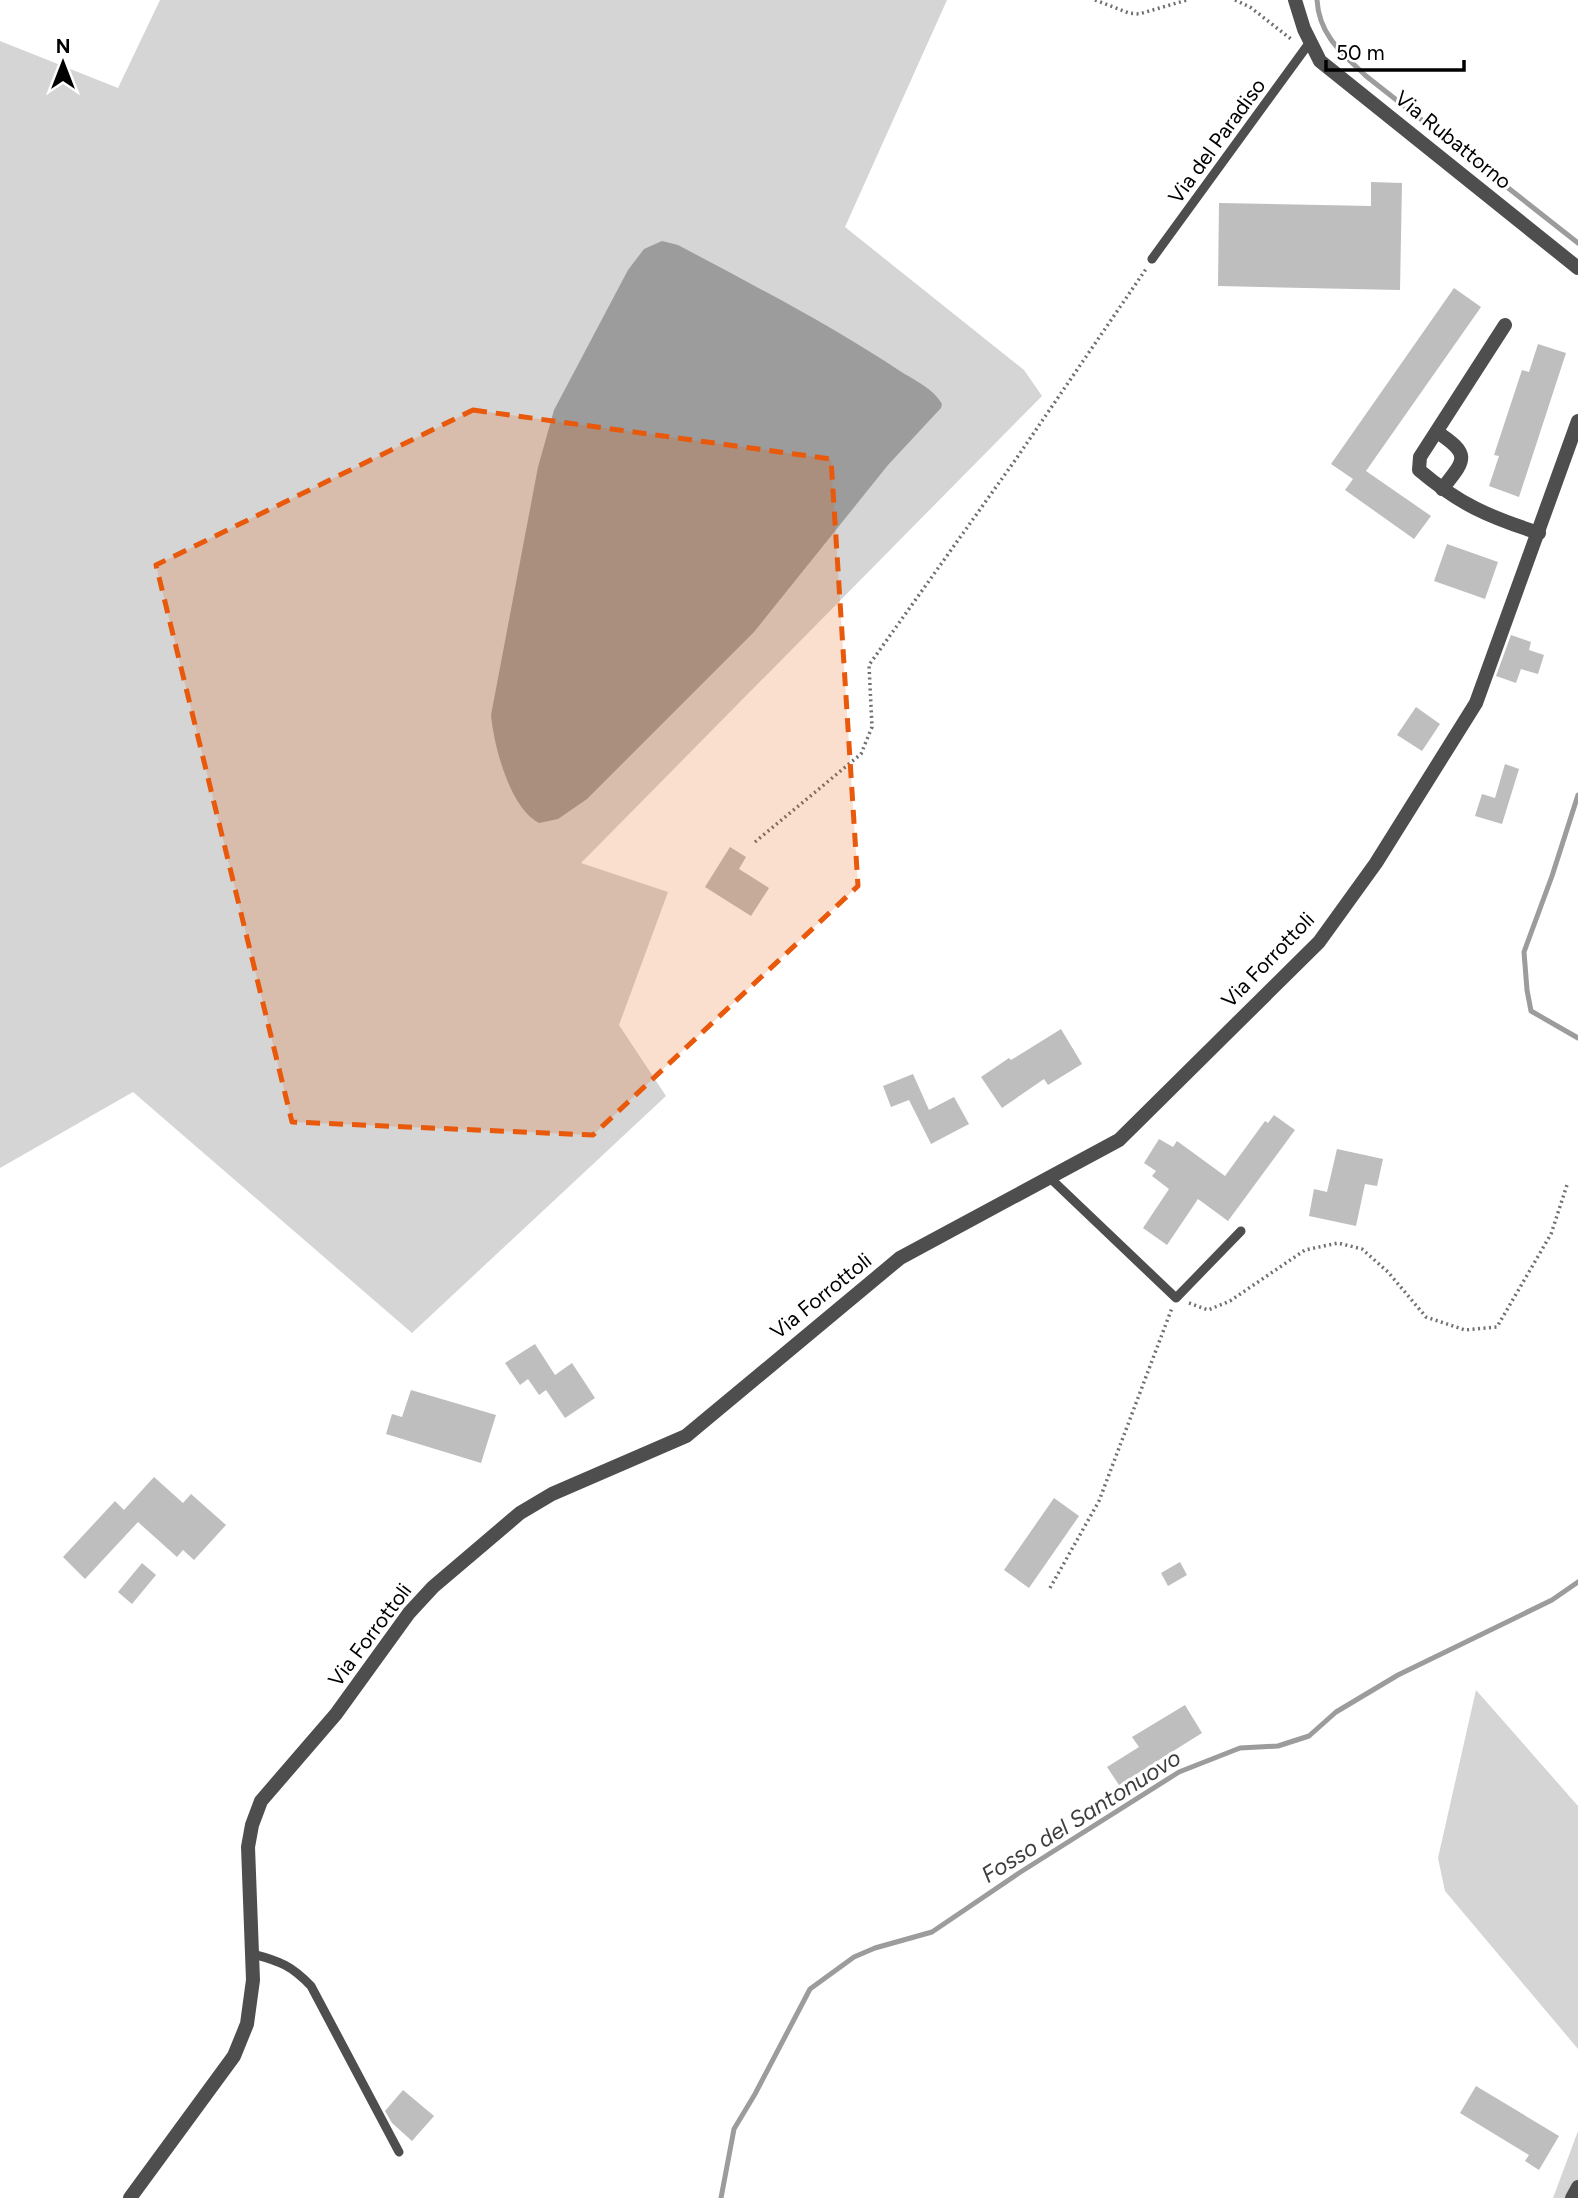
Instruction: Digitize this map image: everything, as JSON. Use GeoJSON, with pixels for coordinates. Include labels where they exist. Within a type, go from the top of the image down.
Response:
{"type":"FeatureCollection","features":[{"type":"Feature","properties":{"kind":"street","name":"Via Rubattorno"},"geometry":{"type":"LineString","coordinates":[[1295,0],[1320,61],[1578,268]]}},
{"type":"Feature","properties":{"kind":"street"},"geometry":{"type":"LineString","coordinates":[[1505,325],[1420,457],[1419,470],[1441,489],[1469,507],[1539,533]]}},
{"type":"Feature","properties":{"kind":"street","name":"Via Forrottoli"},"geometry":{"type":"LineString","coordinates":[[130,2198],[234,2056],[247,2024],[253,1980],[248,1847],[252,1825],[261,1801],[336,1714],[390,1637],[433,1587],[520,1513],[541,1500],[685,1436],[900,1258],[1119,1140],[1319,942],[1376,863],[1476,703],[1578,421]]}},
{"type":"Feature","properties":{"kind":"street"},"geometry":{"type":"LineString","coordinates":[[1437,432],[1458,447],[1462,458],[1458,469],[1441,489]]}},
{"type":"Feature","properties":{"kind":"street"},"geometry":{"type":"LineString","coordinates":[[1572,2198],[1578,2187]]}},
{"type":"Feature","properties":{"kind":"lane","name":"Via del Paradiso"},"geometry":{"type":"LineString","coordinates":[[1152,259],[1310,42]]}},
{"type":"Feature","properties":{"kind":"lane"},"geometry":{"type":"LineString","coordinates":[[1049,1177],[1176,1298],[1241,1231]]}},
{"type":"Feature","properties":{"kind":"lane"},"geometry":{"type":"LineString","coordinates":[[253,1954],[277,1960],[296,1970],[311,1986],[398,2152]]}},
{"type":"Feature","properties":{"kind":"path"},"geometry":{"type":"LineString","coordinates":[[1095,0],[1139,14],[1187,0]]}},
{"type":"Feature","properties":{"kind":"path"},"geometry":{"type":"LineString","coordinates":[[1235,0],[1250,7],[1286,37],[1310,42]]}},
{"type":"Feature","properties":{"kind":"path"},"geometry":{"type":"LineString","coordinates":[[755,842],[861,754],[872,727],[869,665],[1016,459],[1152,259]]}},
{"type":"Feature","properties":{"kind":"path"},"geometry":{"type":"LineString","coordinates":[[1050,1588],[1099,1501],[1176,1298],[1208,1310],[1230,1301],[1305,1250],[1338,1243],[1362,1249],[1388,1272],[1426,1317],[1465,1330],[1497,1327],[1550,1234],[1568,1182]]}},
{"type":"Feature","properties":{"kind":"highlighted area"},"geometry":{"type":"Polygon","coordinates":[[[473,410],[831,459],[858,886],[593,1135],[292,1122],[156,565],[473,410]]]}},
{"type":"Feature","properties":{"kind":"shaded area"},"geometry":{"type":"Polygon","coordinates":[[[160,0],[947,0],[845,227],[1024,370],[1042,396],[581,863],[668,892],[619,1025],[666,1096],[412,1333],[133,1092],[0,1168],[0,41],[118,88],[160,0]]]}},
{"type":"Feature","properties":{"kind":"shaded area"},"geometry":{"type":"Polygon","coordinates":[[[662,241],[678,245],[818,321],[923,385],[942,404],[888,465],[754,632],[587,799],[558,819],[539,823],[529,815],[512,791],[500,759],[491,715],[538,467],[554,410],[628,270],[644,249],[662,241]]]}},
{"type":"Feature","properties":{"kind":"shaded area"},"geometry":{"type":"Polygon","coordinates":[[[1476,1690],[1578,1806],[1578,2049],[1445,1891],[1438,1858],[1476,1690]]]}},
{"type":"Feature","properties":{"kind":"shaded area"},"geometry":{"type":"Polygon","coordinates":[[[1578,2131],[1578,2198],[1553,2198],[1578,2131]]]}},
{"type":"Feature","properties":{"kind":"building"},"geometry":{"type":"Polygon","coordinates":[[[1371,182],[1402,183],[1400,290],[1218,286],[1219,203],[1371,206],[1371,182]]]}},
{"type":"Feature","properties":{"kind":"building"},"geometry":{"type":"Polygon","coordinates":[[[1454,288],[1481,307],[1366,471],[1431,516],[1414,539],[1345,490],[1353,479],[1331,464],[1454,288]]]}},
{"type":"Feature","properties":{"kind":"building"},"geometry":{"type":"Polygon","coordinates":[[[1538,344],[1566,353],[1519,497],[1489,486],[1499,456],[1494,455],[1522,370],[1529,372],[1538,344]]]}},
{"type":"Feature","properties":{"kind":"building"},"geometry":{"type":"Polygon","coordinates":[[[1447,544],[1498,562],[1485,599],[1434,581],[1447,544]]]}},
{"type":"Feature","properties":{"kind":"building"},"geometry":{"type":"Polygon","coordinates":[[[1511,635],[1531,642],[1529,650],[1544,655],[1538,674],[1521,669],[1516,683],[1496,676],[1511,635]]]}},
{"type":"Feature","properties":{"kind":"building"},"geometry":{"type":"Polygon","coordinates":[[[1416,707],[1440,724],[1422,751],[1397,735],[1416,707]]]}},
{"type":"Feature","properties":{"kind":"building"},"geometry":{"type":"Polygon","coordinates":[[[1505,764],[1519,769],[1502,824],[1475,816],[1482,794],[1495,798],[1505,764]]]}},
{"type":"Feature","properties":{"kind":"building"},"geometry":{"type":"Polygon","coordinates":[[[730,847],[746,857],[739,869],[769,888],[751,916],[705,887],[730,847]]]}},
{"type":"Feature","properties":{"kind":"building"},"geometry":{"type":"Polygon","coordinates":[[[1061,1029],[1082,1064],[1048,1085],[1044,1079],[1002,1108],[981,1077],[1061,1029]]]}},
{"type":"Feature","properties":{"kind":"building"},"geometry":{"type":"Polygon","coordinates":[[[913,1074],[929,1110],[954,1097],[969,1124],[931,1144],[909,1100],[891,1107],[883,1086],[913,1074]]]}},
{"type":"Feature","properties":{"kind":"building"},"geometry":{"type":"Polygon","coordinates":[[[1274,1115],[1295,1130],[1228,1221],[1198,1199],[1167,1245],[1143,1228],[1169,1189],[1152,1176],[1156,1171],[1144,1163],[1159,1139],[1173,1147],[1177,1141],[1225,1176],[1265,1121],[1268,1123],[1274,1115]]]}},
{"type":"Feature","properties":{"kind":"building"},"geometry":{"type":"Polygon","coordinates":[[[1337,1149],[1383,1159],[1377,1186],[1365,1184],[1356,1226],[1309,1216],[1314,1189],[1327,1192],[1337,1149]]]}},
{"type":"Feature","properties":{"kind":"building"},"geometry":{"type":"Polygon","coordinates":[[[535,1344],[555,1375],[572,1363],[595,1398],[565,1418],[546,1390],[539,1395],[528,1379],[520,1385],[505,1363],[535,1344]]]}},
{"type":"Feature","properties":{"kind":"building"},"geometry":{"type":"Polygon","coordinates":[[[411,1390],[496,1415],[481,1463],[386,1434],[392,1414],[402,1417],[411,1390]]]}},
{"type":"Feature","properties":{"kind":"building"},"geometry":{"type":"Polygon","coordinates":[[[154,1477],[183,1503],[191,1494],[226,1525],[194,1560],[183,1550],[177,1557],[138,1522],[85,1579],[63,1557],[115,1501],[124,1510],[154,1477]]]}},
{"type":"Feature","properties":{"kind":"building"},"geometry":{"type":"Polygon","coordinates":[[[1054,1498],[1079,1516],[1029,1588],[1004,1570],[1054,1498]]]}},
{"type":"Feature","properties":{"kind":"building"},"geometry":{"type":"Polygon","coordinates":[[[1180,1562],[1187,1575],[1168,1586],[1161,1573],[1180,1562]]]}},
{"type":"Feature","properties":{"kind":"building"},"geometry":{"type":"Polygon","coordinates":[[[142,1563],[156,1575],[132,1604],[118,1592],[142,1563]]]}},
{"type":"Feature","properties":{"kind":"building"},"geometry":{"type":"Polygon","coordinates":[[[1185,1705],[1202,1733],[1119,1785],[1107,1767],[1139,1747],[1132,1737],[1185,1705]]]}},
{"type":"Feature","properties":{"kind":"building"},"geometry":{"type":"Polygon","coordinates":[[[1476,2086],[1559,2136],[1539,2170],[1525,2161],[1529,2155],[1460,2113],[1476,2086]]]}},
{"type":"Feature","properties":{"kind":"building"},"geometry":{"type":"Polygon","coordinates":[[[403,2090],[434,2116],[412,2141],[392,2123],[385,2111],[403,2090]]]}},
{"type":"Feature","properties":{"kind":"waterway","name":"Fosso del Santonuovo"},"geometry":{"type":"LineString","coordinates":[[1317,0],[1327,33],[1340,51],[1366,76],[1578,243]]}},
{"type":"Feature","properties":{"kind":"waterway","name":"Fosso del Santonuovo"},"geometry":{"type":"LineString","coordinates":[[1578,795],[1524,952],[1531,1011],[1578,1038]]}},
{"type":"Feature","properties":{"kind":"waterway","name":"Fosso del Santonuovo"},"geometry":{"type":"LineString","coordinates":[[721,2198],[734,2129],[810,1989],[854,1957],[875,1948],[932,1932],[1019,1873],[1179,1772],[1240,1748],[1278,1746],[1309,1736],[1336,1712],[1398,1675],[1552,1600],[1578,1582]]}}]}
